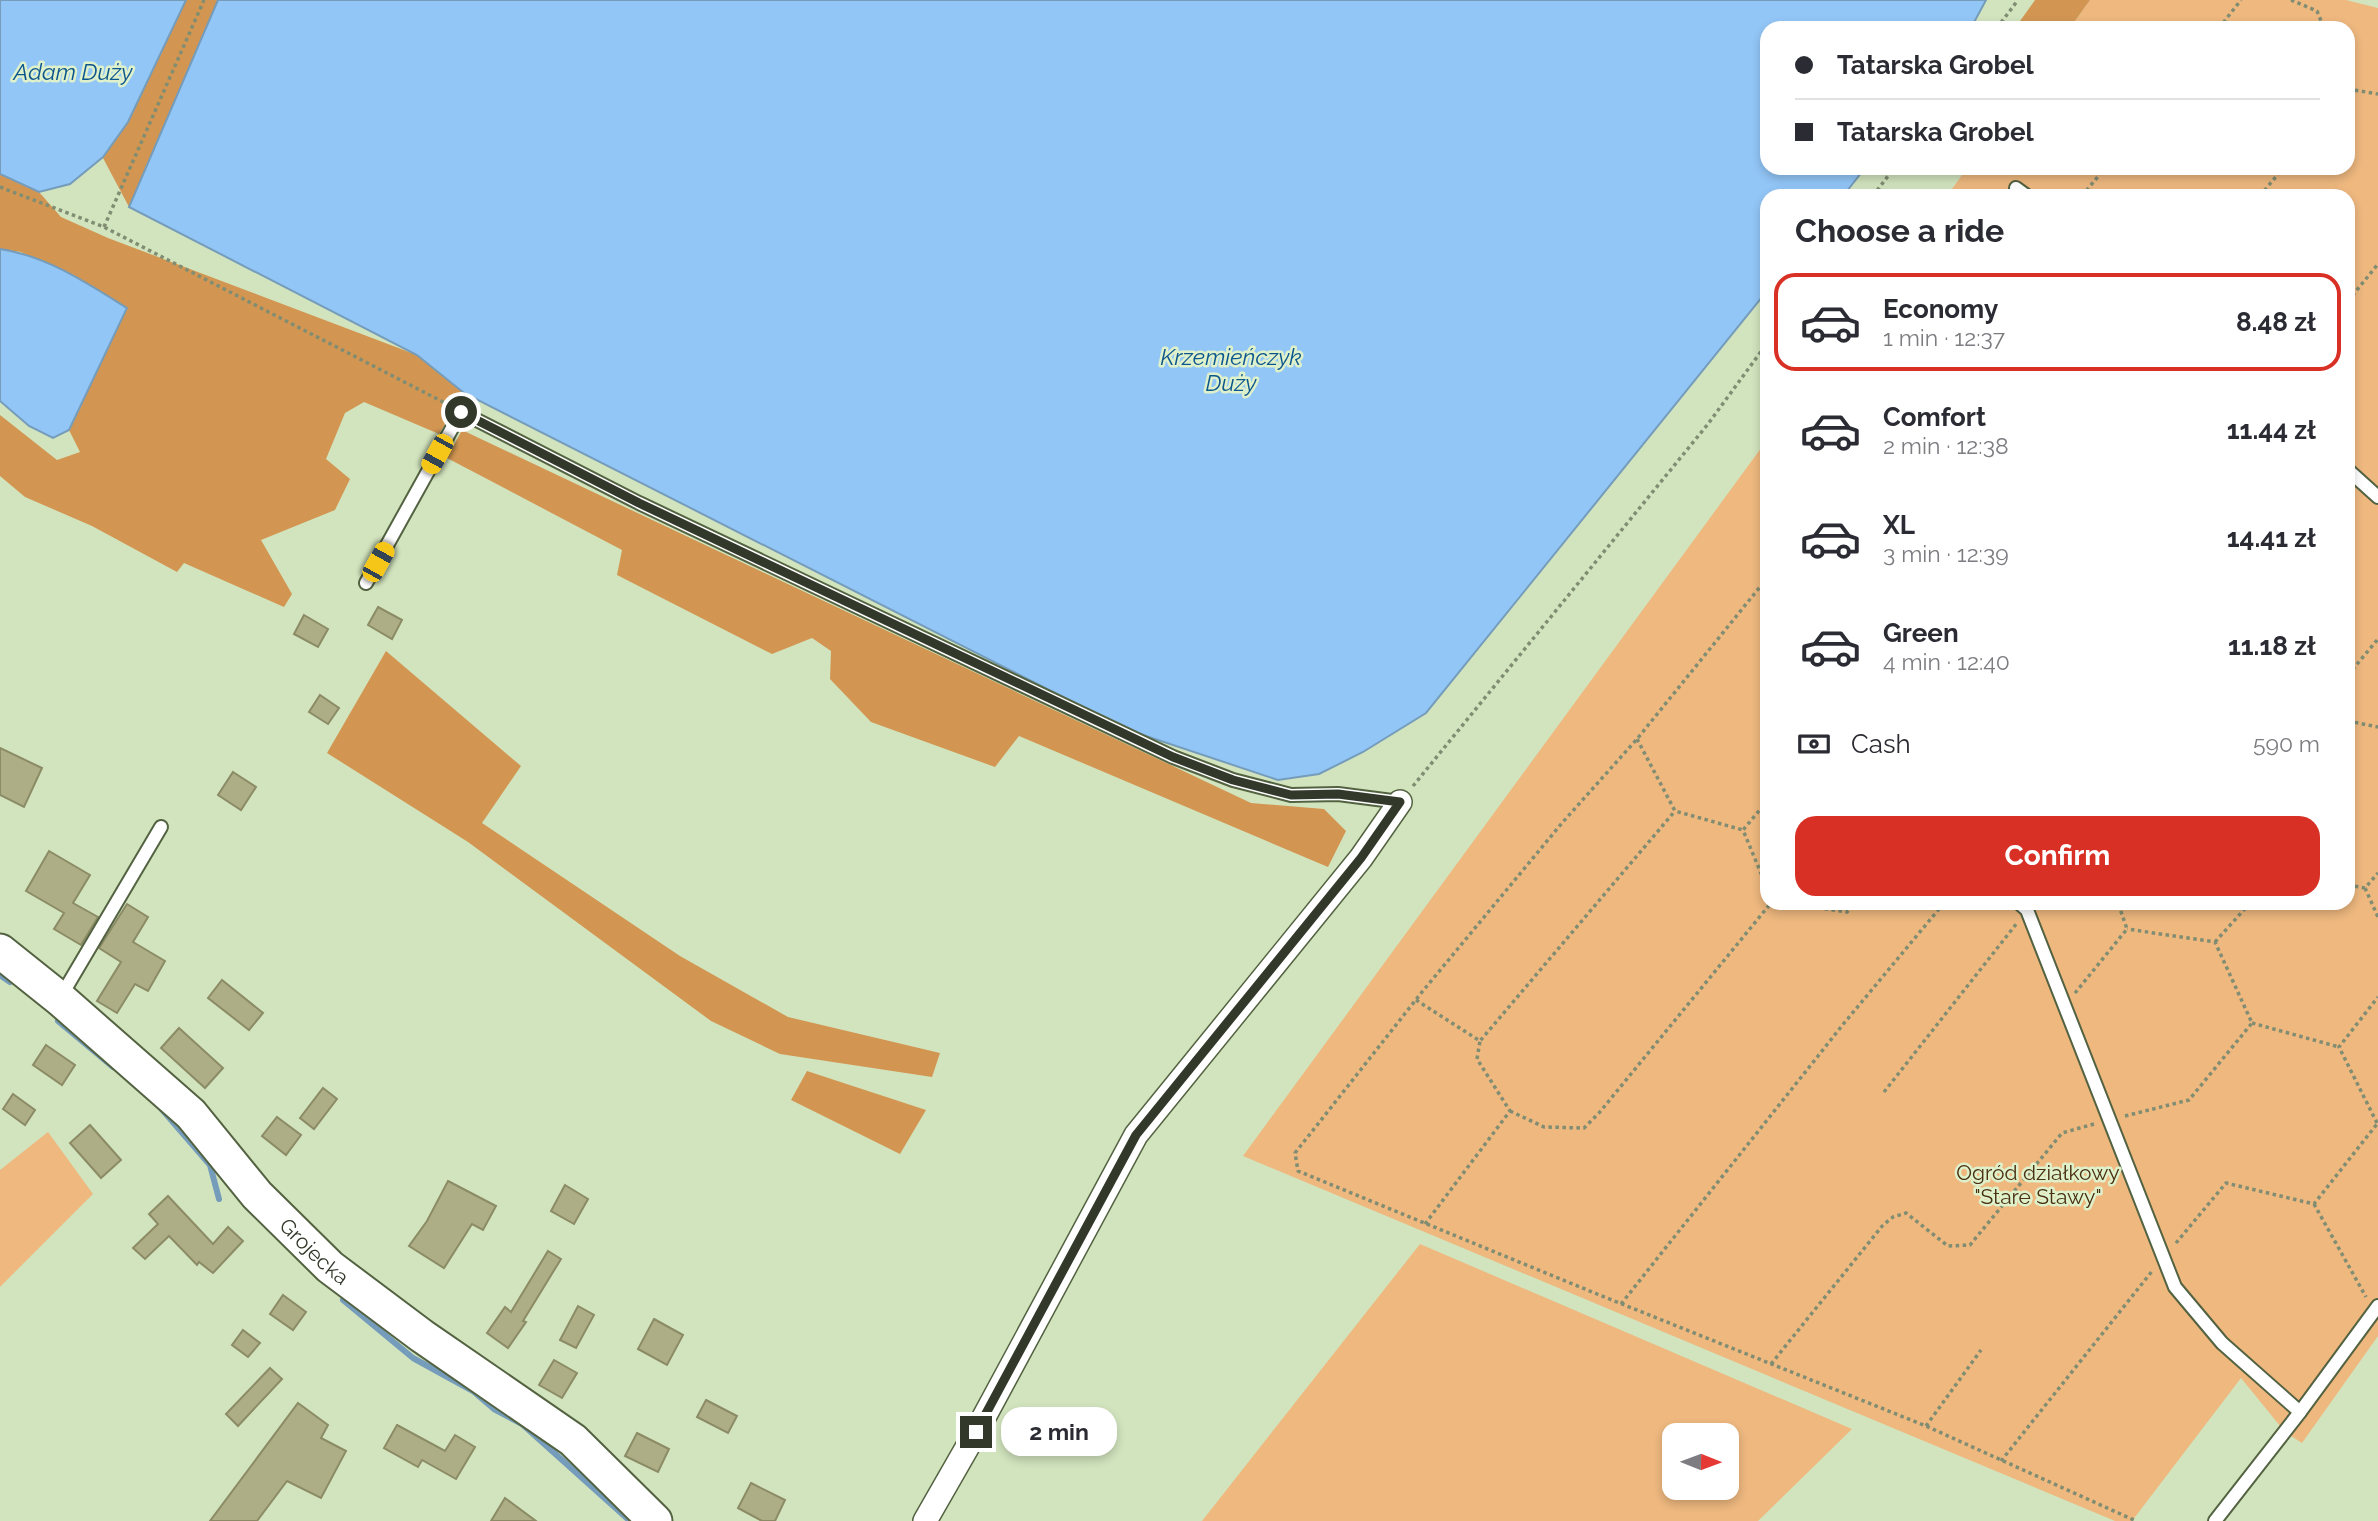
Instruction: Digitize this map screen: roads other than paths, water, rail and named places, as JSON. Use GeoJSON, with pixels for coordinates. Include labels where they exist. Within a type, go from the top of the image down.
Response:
{"type":"FeatureCollection","features":[{"type":"Feature","properties":{"kind":"street"},"geometry":{"type":"LineString","coordinates":[[925,1521],[1136,1135],[1361,858],[1400,802]]}},
{"type":"Feature","properties":{"kind":"street","name":"Grojecka"},"geometry":{"type":"LineString","coordinates":[[0,951],[60,999],[191,1114],[257,1195],[330,1267],[422,1336],[573,1440],[655,1521]]}},
{"type":"Feature","properties":{"kind":"lane"},"geometry":{"type":"LineString","coordinates":[[366,583],[461,412],[639,503],[1173,757],[1233,780],[1291,795],[1338,794],[1400,802]]}},
{"type":"Feature","properties":{"kind":"lane"},"geometry":{"type":"LineString","coordinates":[[2355,477],[2378,498]]}},
{"type":"Feature","properties":{"kind":"lane"},"geometry":{"type":"LineString","coordinates":[[60,999],[162,827]]}},
{"type":"Feature","properties":{"kind":"lane"},"geometry":{"type":"LineString","coordinates":[[2024,910],[2065,1005],[2175,1287],[2222,1343],[2300,1412]]}},
{"type":"Feature","properties":{"kind":"lane"},"geometry":{"type":"LineString","coordinates":[[2215,1521],[2376,1309]]}},
{"type":"Feature","properties":{"kind":"water","name":"Adam Duży"},"geometry":{"type":"Polygon","coordinates":[[[0,0],[186,0],[128,122],[103,157],[70,184],[39,192],[0,174],[0,0]]]}},
{"type":"Feature","properties":{"kind":"water","name":"Krzemieńczyk Duży"},"geometry":{"type":"Polygon","coordinates":[[[218,0],[1986,0],[1975,21],[1760,21],[1760,175],[1860,175],[1848,189],[1760,189],[1760,300],[1426,713],[1363,752],[1319,774],[1278,780],[1128,730],[464,393],[417,355],[129,207],[218,0]]]}},
{"type":"Feature","properties":{"kind":"water"},"geometry":{"type":"Polygon","coordinates":[[[0,249],[50,264],[127,308],[69,430],[53,438],[29,426],[0,401],[0,249]]]}},
{"type":"Feature","properties":{"kind":"waterway"},"geometry":{"type":"LineString","coordinates":[[0,975],[10,982]]}},
{"type":"Feature","properties":{"kind":"waterway"},"geometry":{"type":"LineString","coordinates":[[58,1021],[113,1067]]}},
{"type":"Feature","properties":{"kind":"waterway"},"geometry":{"type":"LineString","coordinates":[[159,1106],[210,1165],[219,1199]]}},
{"type":"Feature","properties":{"kind":"waterway"},"geometry":{"type":"LineString","coordinates":[[343,1300],[413,1358],[473,1391],[494,1409],[522,1424],[630,1521]]}},
{"type":"Feature","properties":{"kind":"park label","name":"Ogród działkowy \"Stare Stawy\""},"geometry":{"type":"Point","coordinates":[2038,1184]}}]}
